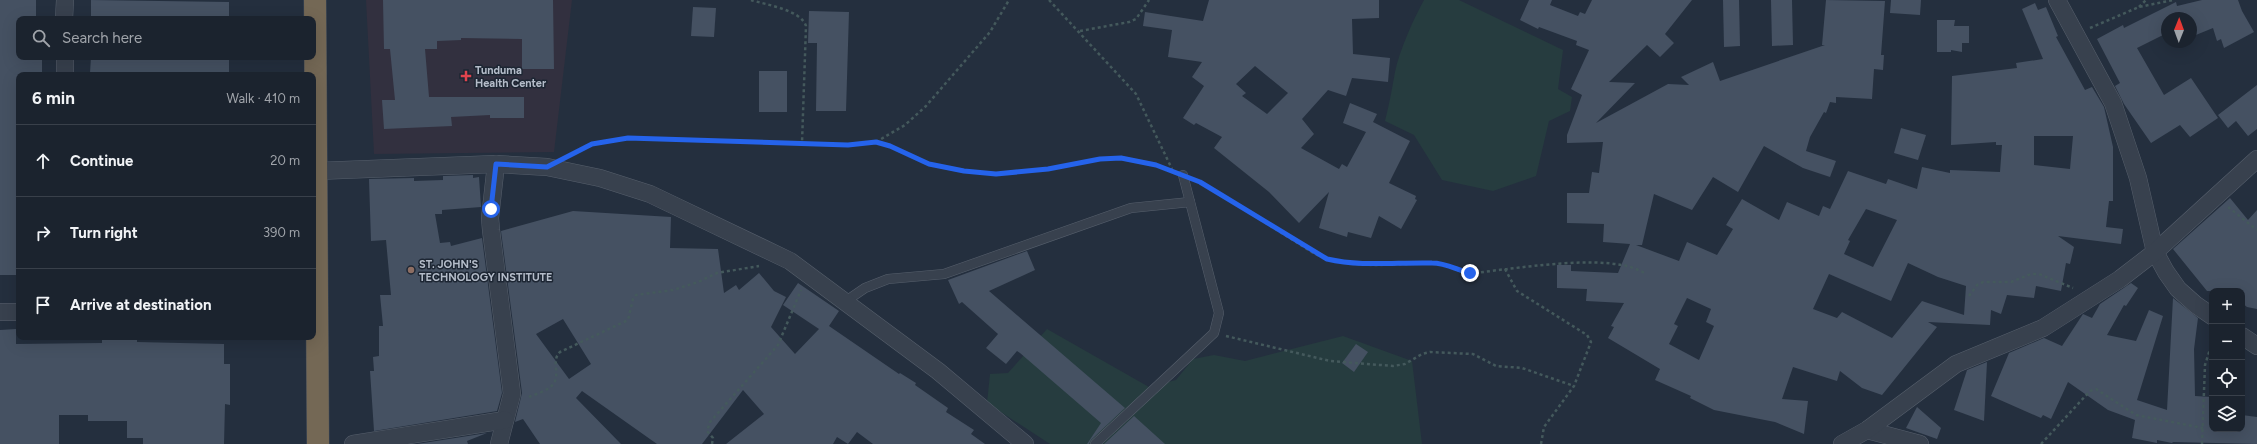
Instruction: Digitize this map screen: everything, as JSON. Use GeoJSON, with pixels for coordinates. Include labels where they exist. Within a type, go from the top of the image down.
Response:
{"type":"FeatureCollection","features":[{"type":"Feature","properties":{"kind":"highway"},"geometry":{"type":"LineString","coordinates":[[315,0],[315,16]]}},
{"type":"Feature","properties":{"kind":"highway"},"geometry":{"type":"LineString","coordinates":[[316,60],[316,72]]}},
{"type":"Feature","properties":{"kind":"highway"},"geometry":{"type":"LineString","coordinates":[[316,86],[316,238]]}},
{"type":"Feature","properties":{"kind":"highway"},"geometry":{"type":"LineString","coordinates":[[316,340],[318,444]]}},
{"type":"Feature","properties":{"kind":"street"},"geometry":{"type":"LineString","coordinates":[[64,16],[65,0]]}},
{"type":"Feature","properties":{"kind":"street"},"geometry":{"type":"LineString","coordinates":[[2056,0],[2116,110],[2138,178],[2155,252],[2166,272],[2178,289],[2209,314]]}},
{"type":"Feature","properties":{"kind":"street"},"geometry":{"type":"LineString","coordinates":[[64,60],[65,72]]}},
{"type":"Feature","properties":{"kind":"street"},"geometry":{"type":"LineString","coordinates":[[1842,444],[1867,430],[1956,364],[2043,328],[2120,279],[2155,252],[2257,159]]}},
{"type":"Feature","properties":{"kind":"street"},"geometry":{"type":"LineString","coordinates":[[317,171],[496,164],[547,167],[600,178],[650,194],[790,261],[846,301],[938,371],[1025,444]]}},
{"type":"Feature","properties":{"kind":"street"},"geometry":{"type":"LineString","coordinates":[[496,164],[491,230],[512,394],[499,444]]}},
{"type":"Feature","properties":{"kind":"street"},"geometry":{"type":"LineString","coordinates":[[0,312],[16,312]]}},
{"type":"Feature","properties":{"kind":"street"},"geometry":{"type":"LineString","coordinates":[[2245,338],[2257,346]]}},
{"type":"Feature","properties":{"kind":"street"},"geometry":{"type":"LineString","coordinates":[[353,444],[508,413]]}},
{"type":"Feature","properties":{"kind":"street"},"geometry":{"type":"LineString","coordinates":[[1867,430],[1920,444]]}},
{"type":"Feature","properties":{"kind":"lane"},"geometry":{"type":"LineString","coordinates":[[1095,444],[1214,333],[1219,314],[1184,176]]}},
{"type":"Feature","properties":{"kind":"lane"},"geometry":{"type":"LineString","coordinates":[[846,301],[864,288],[888,279],[944,274],[959,270],[1131,208],[1190,202]]}},
{"type":"Feature","properties":{"kind":"path"},"geometry":{"type":"LineString","coordinates":[[751,0],[798,15],[802,18],[806,26],[802,143]]}},
{"type":"Feature","properties":{"kind":"path"},"geometry":{"type":"LineString","coordinates":[[876,142],[905,125],[926,106],[990,32],[1009,0]]}},
{"type":"Feature","properties":{"kind":"path"},"geometry":{"type":"LineString","coordinates":[[1049,0],[1136,94],[1173,172]]}},
{"type":"Feature","properties":{"kind":"path"},"geometry":{"type":"LineString","coordinates":[[1079,31],[1129,22],[1136,19],[1149,0]]}},
{"type":"Feature","properties":{"kind":"path"},"geometry":{"type":"LineString","coordinates":[[2139,7],[2146,0]]}},
{"type":"Feature","properties":{"kind":"path"},"geometry":{"type":"LineString","coordinates":[[2076,35],[2139,7],[2173,0]]}},
{"type":"Feature","properties":{"kind":"path"},"geometry":{"type":"LineString","coordinates":[[547,167],[592,144],[628,138],[848,145],[876,142],[890,146],[929,164],[964,171],[996,174],[1048,169],[1100,159],[1121,158],[1156,165],[1200,182],[1327,259],[1346,264],[1447,264],[1470,273],[1554,264],[1606,264],[1623,265],[1645,273]]}},
{"type":"Feature","properties":{"kind":"path"},"geometry":{"type":"LineString","coordinates":[[2216,197],[2257,230]]}},
{"type":"Feature","properties":{"kind":"path"},"geometry":{"type":"LineString","coordinates":[[508,413],[554,384],[556,380],[556,358],[560,352],[628,320],[633,299],[636,295],[673,290],[722,271],[790,261]]}},
{"type":"Feature","properties":{"kind":"path"},"geometry":{"type":"LineString","coordinates":[[1505,269],[1517,291],[1590,339],[1590,346],[1574,386],[1544,427],[1540,444]]}},
{"type":"Feature","properties":{"kind":"path"},"geometry":{"type":"LineString","coordinates":[[712,444],[713,438],[707,431],[710,422],[778,345],[808,274]]}},
{"type":"Feature","properties":{"kind":"path"},"geometry":{"type":"LineString","coordinates":[[1969,296],[1977,284],[1983,282],[2011,282],[2026,275],[2035,274],[2092,296]]}},
{"type":"Feature","properties":{"kind":"path"},"geometry":{"type":"LineString","coordinates":[[1214,333],[1330,361],[1393,366],[1405,364],[1422,354],[1430,352],[1473,354],[1496,366],[1522,368],[1574,386]]}},
{"type":"Feature","properties":{"kind":"path"},"geometry":{"type":"LineString","coordinates":[[2202,444],[2205,365],[2209,352]]}},
{"type":"Feature","properties":{"kind":"path"},"geometry":{"type":"LineString","coordinates":[[2041,444],[2090,391],[2096,389],[2136,415],[2202,428]]}},
{"type":"Feature","properties":{"kind":"shaded area","name":"Tunduma Health Center"},"geometry":{"type":"Polygon","coordinates":[[[366,0],[572,0],[554,152],[374,154],[366,0]]]}},
{"type":"Feature","properties":{"kind":"green space"},"geometry":{"type":"Polygon","coordinates":[[[1424,0],[1459,0],[1563,50],[1558,89],[1572,97],[1570,111],[1549,121],[1536,176],[1493,191],[1442,180],[1414,135],[1385,121],[1395,72],[1403,44],[1424,0]]]}},
{"type":"Feature","properties":{"kind":"green space"},"geometry":{"type":"Polygon","coordinates":[[[1047,329],[1149,387],[1176,380],[1193,359],[1214,355],[1245,361],[1343,336],[1412,361],[1422,444],[1050,444],[987,403],[990,374],[1008,373],[1047,329]]]}},
{"type":"Feature","properties":{"kind":"building"},"geometry":{"type":"Polygon","coordinates":[[[0,0],[36,0],[36,16],[16,16],[16,60],[42,60],[42,72],[16,72],[16,275],[0,275],[0,0]]]}},
{"type":"Feature","properties":{"kind":"building"},"geometry":{"type":"Polygon","coordinates":[[[91,0],[229,2],[229,16],[91,16],[91,0]]]}},
{"type":"Feature","properties":{"kind":"building"},"geometry":{"type":"Polygon","coordinates":[[[383,0],[553,0],[554,69],[522,69],[522,39],[461,38],[461,40],[437,41],[437,49],[425,49],[429,97],[524,97],[524,118],[490,118],[490,115],[451,117],[452,126],[384,129],[382,100],[395,100],[390,49],[384,49],[383,0]]]}},
{"type":"Feature","properties":{"kind":"building"},"geometry":{"type":"Polygon","coordinates":[[[1209,0],[1379,0],[1379,18],[1352,19],[1353,54],[1390,58],[1388,82],[1352,78],[1346,96],[1328,90],[1302,119],[1314,134],[1301,148],[1339,169],[1342,164],[1347,167],[1366,132],[1343,123],[1350,103],[1377,114],[1373,122],[1410,141],[1389,183],[1416,196],[1415,199],[1417,200],[1401,229],[1379,216],[1371,238],[1348,232],[1347,237],[1319,228],[1329,192],[1299,223],[1269,192],[1214,148],[1222,137],[1196,123],[1194,125],[1183,118],[1204,86],[1192,77],[1202,62],[1168,57],[1172,30],[1143,26],[1145,12],[1203,21],[1209,0]],[[1255,66],[1236,84],[1246,93],[1242,96],[1267,114],[1288,93],[1255,66]]]}},
{"type":"Feature","properties":{"kind":"building"},"geometry":{"type":"Polygon","coordinates":[[[1529,0],[1552,0],[1550,5],[1578,16],[1580,12],[1585,14],[1592,0],[1692,0],[1665,34],[1674,43],[1660,57],[1647,45],[1609,82],[1635,83],[1596,123],[1668,84],[1689,85],[1681,77],[1713,62],[1720,81],[1825,45],[1822,45],[1826,0],[1885,1],[1881,55],[1884,55],[1883,70],[1874,69],[1872,99],[1836,97],[1836,103],[1830,102],[1826,113],[1824,112],[1810,137],[1806,151],[1836,161],[1830,177],[1803,168],[1764,146],[1738,192],[1713,177],[1692,210],[1654,194],[1642,245],[1636,245],[1679,261],[1687,242],[1717,255],[1733,229],[1726,225],[1742,199],[1779,220],[1787,202],[1819,216],[1823,206],[1830,209],[1848,171],[1886,184],[1888,179],[1917,189],[1922,167],[1950,173],[1950,170],[2000,172],[2002,145],[1996,145],[1996,142],[1951,145],[1952,76],[2017,68],[2016,63],[2043,59],[2022,9],[2035,3],[2038,10],[2046,7],[2058,36],[2056,37],[2085,90],[2092,87],[2104,107],[2113,147],[2113,201],[2109,201],[2106,227],[2123,229],[2121,244],[2058,236],[2074,247],[2070,264],[2066,263],[2061,291],[2036,286],[2034,298],[2007,295],[2001,314],[1991,310],[1990,325],[1928,322],[1937,327],[1882,395],[1862,388],[1840,371],[1837,381],[1793,367],[1782,399],[1808,401],[1804,434],[1775,422],[1714,410],[1690,398],[1691,396],[1655,380],[1660,369],[1608,338],[1614,327],[1611,326],[1624,303],[1586,301],[1587,289],[1557,288],[1557,265],[1571,265],[1571,271],[1618,273],[1630,244],[1603,242],[1604,224],[1567,223],[1567,193],[1589,193],[1592,172],[1599,173],[1603,142],[1567,143],[1567,135],[1582,95],[1571,89],[1589,50],[1576,45],[1577,41],[1539,27],[1538,29],[1520,20],[1529,0]],[[2034,136],[2034,165],[2070,169],[2073,136],[2034,136]],[[1866,209],[1848,240],[1850,241],[1844,254],[1873,267],[1897,220],[1866,209]],[[1908,263],[1891,301],[1829,274],[1813,309],[1837,318],[1842,312],[1892,338],[1922,301],[1964,315],[1966,286],[1938,277],[1908,263]],[[1687,298],[1674,324],[1678,326],[1669,344],[1699,360],[1714,326],[1706,322],[1711,309],[1687,298]]]}},
{"type":"Feature","properties":{"kind":"building"},"geometry":{"type":"Polygon","coordinates":[[[1723,0],[1739,0],[1740,46],[1724,47],[1723,0]]]}},
{"type":"Feature","properties":{"kind":"building"},"geometry":{"type":"Polygon","coordinates":[[[1771,0],[1792,0],[1793,45],[1772,46],[1771,0]]]}},
{"type":"Feature","properties":{"kind":"building"},"geometry":{"type":"Polygon","coordinates":[[[1891,0],[1921,0],[1920,15],[1890,13],[1891,0]]]}},
{"type":"Feature","properties":{"kind":"building"},"geometry":{"type":"Polygon","coordinates":[[[2202,0],[2238,0],[2242,11],[2254,32],[2224,48],[2221,39],[2217,41],[2213,28],[2197,35],[2197,12],[2161,12],[2161,36],[2137,48],[2164,95],[2191,78],[2218,118],[2190,137],[2180,125],[2151,143],[2124,104],[2115,86],[2120,83],[2097,39],[2123,25],[2124,28],[2176,2],[2177,6],[2202,0]]]}},
{"type":"Feature","properties":{"kind":"building"},"geometry":{"type":"Polygon","coordinates":[[[693,7],[716,8],[714,37],[691,36],[693,7]]]}},
{"type":"Feature","properties":{"kind":"building"},"geometry":{"type":"Polygon","coordinates":[[[809,11],[849,12],[846,111],[816,111],[817,43],[808,43],[809,11]]]}},
{"type":"Feature","properties":{"kind":"building"},"geometry":{"type":"Polygon","coordinates":[[[1937,20],[1955,20],[1954,26],[1969,26],[1969,43],[1962,43],[1962,52],[1951,50],[1951,52],[1937,52],[1937,20]]]}},
{"type":"Feature","properties":{"kind":"building"},"geometry":{"type":"Polygon","coordinates":[[[91,60],[229,60],[229,72],[90,72],[91,60]]]}},
{"type":"Feature","properties":{"kind":"building"},"geometry":{"type":"Polygon","coordinates":[[[759,71],[787,71],[787,112],[759,112],[759,71]]]}},
{"type":"Feature","properties":{"kind":"building"},"geometry":{"type":"Polygon","coordinates":[[[2257,85],[2257,129],[2248,136],[2236,121],[2228,128],[2218,115],[2257,85]]]}},
{"type":"Feature","properties":{"kind":"building"},"geometry":{"type":"Polygon","coordinates":[[[1901,128],[1926,135],[1918,160],[1894,153],[1901,128]]]}},
{"type":"Feature","properties":{"kind":"building"},"geometry":{"type":"Polygon","coordinates":[[[473,175],[473,178],[479,177],[481,207],[442,210],[442,214],[435,214],[440,243],[450,242],[451,246],[482,238],[502,393],[497,411],[374,431],[370,371],[374,371],[373,357],[379,356],[379,326],[383,326],[380,295],[391,295],[386,240],[371,241],[369,179],[414,178],[414,181],[443,180],[443,176],[473,175]]]}},
{"type":"Feature","properties":{"kind":"building"},"geometry":{"type":"Polygon","coordinates":[[[2230,198],[2248,220],[2257,210],[2257,309],[2245,305],[2245,288],[2209,288],[2209,291],[2207,291],[2173,249],[2230,198]]]}},
{"type":"Feature","properties":{"kind":"building"},"geometry":{"type":"Polygon","coordinates":[[[573,211],[671,217],[670,248],[718,249],[724,293],[736,285],[739,290],[759,273],[774,291],[786,297],[771,327],[795,354],[819,329],[783,305],[798,283],[839,311],[829,326],[899,374],[900,373],[916,383],[915,385],[948,408],[946,412],[974,430],[971,434],[985,444],[873,444],[857,432],[848,444],[837,437],[833,444],[726,444],[764,414],[743,390],[702,444],[657,444],[582,391],[576,398],[621,444],[540,444],[523,419],[515,422],[522,393],[501,231],[573,211]],[[563,319],[536,334],[569,379],[591,364],[563,319]]]}},
{"type":"Feature","properties":{"kind":"building"},"geometry":{"type":"Polygon","coordinates":[[[1027,251],[1035,270],[989,291],[1125,408],[1091,440],[1089,444],[1087,444],[1101,423],[1017,351],[1006,364],[986,348],[998,334],[962,302],[959,304],[948,280],[1027,251]]]}},
{"type":"Feature","properties":{"kind":"building"},"geometry":{"type":"Polygon","coordinates":[[[2131,283],[2138,288],[2126,306],[2124,305],[2107,335],[2136,341],[2149,310],[2163,316],[2137,400],[2167,410],[2173,298],[2198,318],[2194,349],[2195,396],[2209,397],[2209,432],[2245,432],[2245,415],[2257,417],[2257,444],[2172,443],[2157,440],[2157,443],[2132,438],[2135,420],[2108,410],[2068,382],[2051,419],[2043,415],[2041,418],[1991,396],[2009,353],[2044,338],[2062,346],[2083,314],[2092,318],[2100,304],[2131,283]]]}},
{"type":"Feature","properties":{"kind":"building"},"geometry":{"type":"Polygon","coordinates":[[[16,329],[16,344],[102,343],[102,340],[137,340],[137,342],[224,344],[224,364],[230,364],[230,405],[225,404],[224,444],[143,444],[143,438],[127,438],[127,421],[88,421],[88,415],[59,415],[59,444],[0,444],[0,330],[16,329]]]}},
{"type":"Feature","properties":{"kind":"building"},"geometry":{"type":"Polygon","coordinates":[[[1356,344],[1368,352],[1354,372],[1342,363],[1356,344]]]}},
{"type":"Feature","properties":{"kind":"building"},"geometry":{"type":"Polygon","coordinates":[[[1987,362],[1984,421],[1954,410],[1967,370],[1987,362]]]}},
{"type":"Feature","properties":{"kind":"building"},"geometry":{"type":"Polygon","coordinates":[[[1917,407],[1941,428],[1937,439],[1906,428],[1917,407]]]}},
{"type":"Feature","properties":{"kind":"building"},"geometry":{"type":"Polygon","coordinates":[[[1134,416],[1165,444],[1104,444],[1134,416]]]}},
{"type":"Feature","properties":{"kind":"building"},"geometry":{"type":"Polygon","coordinates":[[[487,433],[467,441],[468,444],[417,444],[487,433]]]}},
{"type":"Feature","properties":{"kind":"place","name":"Tunduma Health Center"},"geometry":{"type":"Point","coordinates":[466,76]}},
{"type":"Feature","properties":{"kind":"place","name":"ST. JOHN'S TECHNOLOGY INSTITUTE"},"geometry":{"type":"Point","coordinates":[411,270]}},
{"type":"Feature","properties":{"kind":"route"},"geometry":{"type":"LineString","coordinates":[[491,209],[496,164],[547,167],[592,144],[628,138],[717,139],[848,145],[876,142],[890,146],[929,164],[964,171],[996,174],[1048,169],[1100,159],[1121,158],[1156,165],[1200,182],[1315,254],[1327,259],[1346,264],[1447,264],[1470,273]]}}]}
